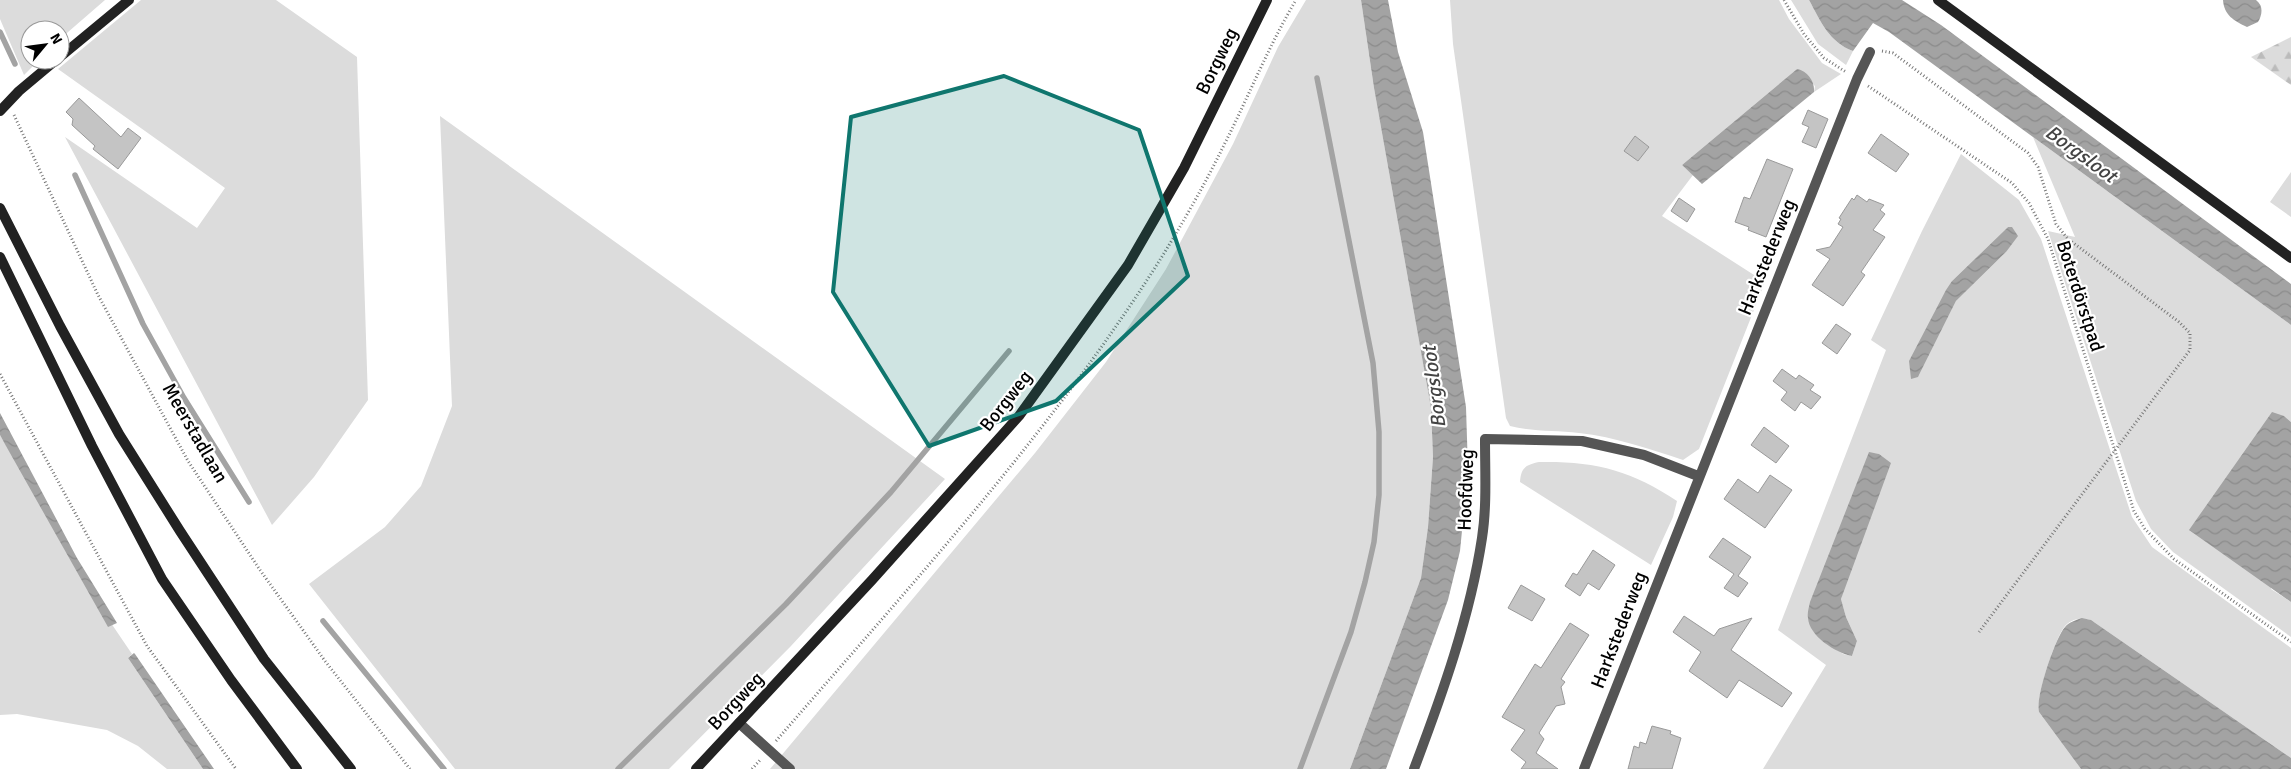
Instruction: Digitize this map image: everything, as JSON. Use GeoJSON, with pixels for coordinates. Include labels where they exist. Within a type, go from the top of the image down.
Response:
{"type":"FeatureCollection","features":[{"type":"Feature","properties":{"kind":"main road"},"geometry":{"type":"LineString","coordinates":[[70,49],[129,0]]}},
{"type":"Feature","properties":{"kind":"main road","name":"Borgweg"},"geometry":{"type":"LineString","coordinates":[[696,769],[866,587],[1020,416],[1128,265],[1184,168],[1267,0]]}},
{"type":"Feature","properties":{"kind":"main road"},"geometry":{"type":"LineString","coordinates":[[1938,0],[2291,258]]}},
{"type":"Feature","properties":{"kind":"main road"},"geometry":{"type":"LineString","coordinates":[[0,111],[45,70]]}},
{"type":"Feature","properties":{"kind":"main road"},"geometry":{"type":"LineString","coordinates":[[0,208],[118,434],[264,659],[351,769]]}},
{"type":"Feature","properties":{"kind":"main road"},"geometry":{"type":"LineString","coordinates":[[0,257],[92,446],[162,579],[231,680],[297,769]]}},
{"type":"Feature","properties":{"kind":"street","name":"Harkstederweg"},"geometry":{"type":"LineString","coordinates":[[1584,769],[1698,476],[1857,79],[1870,52]]}},
{"type":"Feature","properties":{"kind":"street","name":"Hoofdweg"},"geometry":{"type":"LineString","coordinates":[[1414,769],[1438,704],[1470,595],[1482,538],[1485,439],[1582,441],[1644,455],[1698,476]]}},
{"type":"Feature","properties":{"kind":"street"},"geometry":{"type":"LineString","coordinates":[[739,723],[790,769]]}},
{"type":"Feature","properties":{"kind":"path","name":"Boterdörstpad"},"geometry":{"type":"LineString","coordinates":[[1784,0],[1804,34],[1824,58],[2012,183],[2029,203],[2048,238],[2134,511],[2145,529],[2174,559],[2291,642]]}},
{"type":"Feature","properties":{"kind":"path"},"geometry":{"type":"LineString","coordinates":[[1870,52],[1893,53],[2028,153],[2038,167],[2056,224],[2068,239],[2179,322],[2190,333],[2190,350],[1979,632]]}},
{"type":"Feature","properties":{"kind":"path","name":"Meerstadlaan"},"geometry":{"type":"LineString","coordinates":[[8,102],[98,295],[188,461],[260,570],[325,661],[410,769]]}},
{"type":"Feature","properties":{"kind":"path"},"geometry":{"type":"LineString","coordinates":[[0,374],[147,646],[236,769]]}},
{"type":"Feature","properties":{"kind":"highlighted area"},"geometry":{"type":"Polygon","coordinates":[[[1004,76],[1139,130],[1188,276],[1056,401],[929,446],[833,292],[851,117],[1004,76]]]}},
{"type":"Feature","properties":{"kind":"green space"},"geometry":{"type":"Polygon","coordinates":[[[0,0],[105,0],[70,30],[70,20],[20,20],[20,66],[0,19],[0,0]]]}},
{"type":"Feature","properties":{"kind":"green space"},"geometry":{"type":"Polygon","coordinates":[[[141,0],[276,0],[357,57],[368,400],[314,477],[272,525],[65,137],[197,228],[225,188],[59,70],[70,70],[70,59],[141,0]]]}},
{"type":"Feature","properties":{"kind":"green space"},"geometry":{"type":"Polygon","coordinates":[[[1306,0],[1361,0],[1374,88],[1431,408],[1433,457],[1428,527],[1421,578],[1350,769],[770,769],[1035,453],[1106,362],[1166,269],[1233,144],[1278,47],[1306,0]]]}},
{"type":"Feature","properties":{"kind":"green space"},"geometry":{"type":"Polygon","coordinates":[[[1450,0],[1779,0],[1789,19],[1822,63],[1841,74],[1814,92],[1815,86],[1797,69],[1682,165],[1693,175],[1662,216],[1765,282],[1699,449],[1683,460],[1606,437],[1510,426],[1506,418],[1453,44],[1450,0]]]}},
{"type":"Feature","properties":{"kind":"green space"},"geometry":{"type":"Polygon","coordinates":[[[1791,0],[1809,0],[1832,37],[1853,51],[1846,65],[1818,44],[1791,0]]]}},
{"type":"Feature","properties":{"kind":"green space"},"geometry":{"type":"Polygon","coordinates":[[[2291,37],[2291,85],[2251,57],[2291,37]]]}},
{"type":"Feature","properties":{"kind":"green space"},"geometry":{"type":"Polygon","coordinates":[[[22,70],[29,70],[24,75],[22,70]]]}},
{"type":"Feature","properties":{"kind":"green space"},"geometry":{"type":"Polygon","coordinates":[[[440,116],[945,479],[791,646],[669,769],[455,769],[309,584],[385,527],[421,486],[452,406],[440,116]]]}},
{"type":"Feature","properties":{"kind":"green space"},"geometry":{"type":"Polygon","coordinates":[[[2033,137],[2291,325],[2291,422],[2284,416],[2271,589],[2291,602],[2291,637],[2173,552],[2151,529],[2136,501],[2048,231],[2075,237],[2033,137]]]}},
{"type":"Feature","properties":{"kind":"green space"},"geometry":{"type":"Polygon","coordinates":[[[1961,154],[2019,200],[2041,239],[2132,517],[2152,547],[2291,648],[2291,758],[2091,620],[2081,619],[2066,625],[2057,641],[2043,681],[2039,712],[2081,769],[1763,769],[1826,665],[1778,630],[1886,350],[1871,340],[1922,231],[1961,154]],[[2008,227],[1952,281],[1918,377],[1956,301],[2006,252],[2012,227],[2008,227]],[[1869,453],[1822,640],[1843,654],[1852,656],[1857,641],[1846,617],[1841,599],[1879,454],[1869,453]]]}},
{"type":"Feature","properties":{"kind":"green space"},"geometry":{"type":"Polygon","coordinates":[[[2291,172],[2291,217],[2270,202],[2291,172]]]}},
{"type":"Feature","properties":{"kind":"green space"},"geometry":{"type":"Polygon","coordinates":[[[0,435],[113,626],[132,654],[128,658],[203,769],[167,769],[138,746],[107,730],[17,714],[0,715],[0,435]]]}},
{"type":"Feature","properties":{"kind":"green space"},"geometry":{"type":"Polygon","coordinates":[[[1539,462],[1577,463],[1611,470],[1644,482],[1677,501],[1673,517],[1651,565],[1520,482],[1523,470],[1530,464],[1539,462]]]}},
{"type":"Feature","properties":{"kind":"water","name":"Borgsloot"},"geometry":{"type":"Polygon","coordinates":[[[1361,0],[1388,0],[1398,52],[1423,132],[1466,407],[1468,470],[1460,551],[1448,600],[1386,769],[1350,769],[1421,578],[1428,527],[1433,457],[1431,408],[1374,88],[1361,0]]]}},
{"type":"Feature","properties":{"kind":"water","name":"Borgsloot"},"geometry":{"type":"Polygon","coordinates":[[[1809,0],[1902,0],[1941,25],[2291,284],[2291,325],[1889,32],[1873,23],[1853,51],[1845,47],[1826,30],[1809,0]]]}},
{"type":"Feature","properties":{"kind":"water"},"geometry":{"type":"Polygon","coordinates":[[[2223,0],[2256,0],[2259,2],[2262,11],[2258,22],[2247,27],[2230,17],[2225,10],[2223,0]]]}},
{"type":"Feature","properties":{"kind":"water"},"geometry":{"type":"Polygon","coordinates":[[[1797,69],[1804,72],[1810,78],[1814,92],[1702,184],[1682,165],[1797,69]]]}},
{"type":"Feature","properties":{"kind":"water"},"geometry":{"type":"Polygon","coordinates":[[[2008,227],[2012,227],[2018,236],[2006,252],[1956,301],[1918,377],[1911,379],[1909,361],[1946,290],[1952,281],[2008,227]]]}},
{"type":"Feature","properties":{"kind":"water"},"geometry":{"type":"Polygon","coordinates":[[[2272,412],[2284,416],[2291,422],[2291,602],[2189,530],[2272,412]]]}},
{"type":"Feature","properties":{"kind":"water"},"geometry":{"type":"Polygon","coordinates":[[[0,413],[77,558],[117,623],[108,627],[6,446],[0,435],[0,413]]]}},
{"type":"Feature","properties":{"kind":"water"},"geometry":{"type":"Polygon","coordinates":[[[1869,452],[1879,454],[1891,463],[1841,599],[1846,617],[1857,641],[1852,656],[1824,643],[1813,631],[1808,614],[1810,602],[1869,452]]]}},
{"type":"Feature","properties":{"kind":"water"},"geometry":{"type":"Polygon","coordinates":[[[2082,618],[2091,620],[2291,758],[2291,769],[2081,769],[2039,712],[2039,705],[2043,682],[2056,643],[2068,624],[2082,618]]]}},
{"type":"Feature","properties":{"kind":"water"},"geometry":{"type":"Polygon","coordinates":[[[134,653],[214,769],[203,769],[128,658],[134,653]]]}},
{"type":"Feature","properties":{"kind":"building"},"geometry":{"type":"Polygon","coordinates":[[[79,98],[121,137],[128,128],[141,138],[118,169],[93,149],[95,146],[72,125],[73,119],[66,112],[79,98]]]}},
{"type":"Feature","properties":{"kind":"building"},"geometry":{"type":"Polygon","coordinates":[[[1808,110],[1828,119],[1816,148],[1802,142],[1809,127],[1802,124],[1808,110]]]}},
{"type":"Feature","properties":{"kind":"building"},"geometry":{"type":"Polygon","coordinates":[[[1881,134],[1909,154],[1896,172],[1868,153],[1881,134]]]}},
{"type":"Feature","properties":{"kind":"building"},"geometry":{"type":"Polygon","coordinates":[[[1635,136],[1649,147],[1638,161],[1624,151],[1635,136]]]}},
{"type":"Feature","properties":{"kind":"building"},"geometry":{"type":"Polygon","coordinates":[[[1767,159],[1793,169],[1766,237],[1748,230],[1749,227],[1735,222],[1744,197],[1750,199],[1767,159]]]}},
{"type":"Feature","properties":{"kind":"building"},"geometry":{"type":"Polygon","coordinates":[[[1857,195],[1867,202],[1869,199],[1884,205],[1880,210],[1885,214],[1873,230],[1885,237],[1861,272],[1865,275],[1843,306],[1812,285],[1830,259],[1816,250],[1830,247],[1843,227],[1838,224],[1841,219],[1839,218],[1852,198],[1854,200],[1857,195]]]}},
{"type":"Feature","properties":{"kind":"building"},"geometry":{"type":"Polygon","coordinates":[[[1679,198],[1695,209],[1687,222],[1671,211],[1679,198]]]}},
{"type":"Feature","properties":{"kind":"building"},"geometry":{"type":"Polygon","coordinates":[[[1836,324],[1851,334],[1837,354],[1822,343],[1836,324]]]}},
{"type":"Feature","properties":{"kind":"building"},"geometry":{"type":"Polygon","coordinates":[[[1782,369],[1796,379],[1799,375],[1814,385],[1810,390],[1821,397],[1811,409],[1801,402],[1795,411],[1781,400],[1787,392],[1773,381],[1782,369]]]}},
{"type":"Feature","properties":{"kind":"building"},"geometry":{"type":"Polygon","coordinates":[[[1764,427],[1789,446],[1776,463],[1751,445],[1764,427]]]}},
{"type":"Feature","properties":{"kind":"building"},"geometry":{"type":"Polygon","coordinates":[[[1770,475],[1792,490],[1765,528],[1724,499],[1738,479],[1758,493],[1770,475]]]}},
{"type":"Feature","properties":{"kind":"building"},"geometry":{"type":"Polygon","coordinates":[[[1723,538],[1751,557],[1738,576],[1748,583],[1738,597],[1724,588],[1734,574],[1709,557],[1723,538]]]}},
{"type":"Feature","properties":{"kind":"building"},"geometry":{"type":"Polygon","coordinates":[[[1593,550],[1615,565],[1599,590],[1588,583],[1580,596],[1565,586],[1573,573],[1577,575],[1593,550]]]}},
{"type":"Feature","properties":{"kind":"building"},"geometry":{"type":"Polygon","coordinates":[[[1521,585],[1545,599],[1532,621],[1508,608],[1521,585]]]}},
{"type":"Feature","properties":{"kind":"building"},"geometry":{"type":"Polygon","coordinates":[[[1684,616],[1714,636],[1719,629],[1752,618],[1731,650],[1792,693],[1782,707],[1739,680],[1727,698],[1689,671],[1701,652],[1673,632],[1684,616]]]}},
{"type":"Feature","properties":{"kind":"building"},"geometry":{"type":"Polygon","coordinates":[[[1570,623],[1589,635],[1561,679],[1565,682],[1561,687],[1565,704],[1556,706],[1539,733],[1544,739],[1536,753],[1558,769],[1521,769],[1526,762],[1511,750],[1525,730],[1502,717],[1535,664],[1541,668],[1570,623]]]}},
{"type":"Feature","properties":{"kind":"building"},"geometry":{"type":"Polygon","coordinates":[[[1652,726],[1671,731],[1670,734],[1681,738],[1672,769],[1628,769],[1634,746],[1639,748],[1640,742],[1646,744],[1652,726]]]}},
{"type":"Feature","properties":{"kind":"waterway"},"geometry":{"type":"LineString","coordinates":[[0,32],[15,64]]}},
{"type":"Feature","properties":{"kind":"waterway"},"geometry":{"type":"LineString","coordinates":[[1300,769],[1351,632],[1374,542],[1379,495],[1379,432],[1373,363],[1317,78]]}},
{"type":"Feature","properties":{"kind":"waterway"},"geometry":{"type":"LineString","coordinates":[[75,175],[143,324],[184,398],[249,502]]}},
{"type":"Feature","properties":{"kind":"waterway"},"geometry":{"type":"LineString","coordinates":[[618,769],[786,604],[891,492],[1009,351]]}},
{"type":"Feature","properties":{"kind":"waterway"},"geometry":{"type":"LineString","coordinates":[[323,621],[444,769]]}}]}
